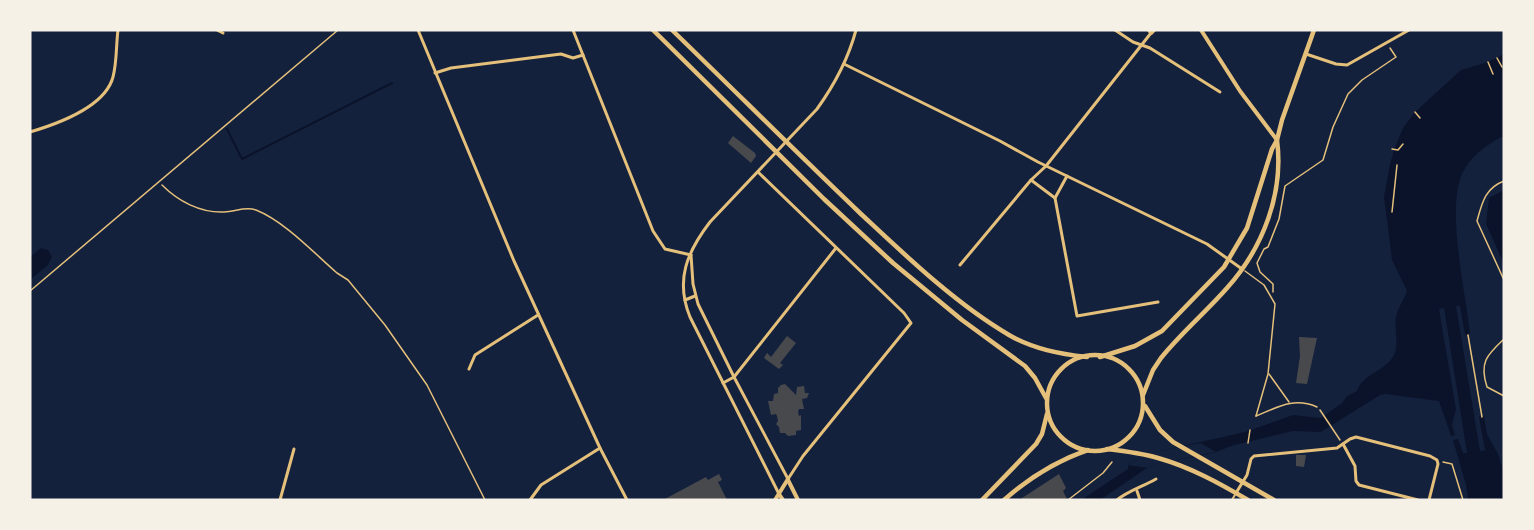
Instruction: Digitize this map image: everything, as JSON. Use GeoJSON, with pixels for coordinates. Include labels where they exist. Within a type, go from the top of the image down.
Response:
{"type":"FeatureCollection","features":[{"type":"Feature","properties":{"kind":"main road"},"geometry":{"type":"LineString","coordinates":[[653,30],[777,153],[893,263],[962,320],[1025,366],[1046,398]]}},
{"type":"Feature","properties":{"kind":"main road"},"geometry":{"type":"LineString","coordinates":[[672,30],[901,251],[991,324],[1010,336],[1059,354],[1117,360],[1130,369],[1138,381],[1145,406],[1160,430],[1181,447],[1274,500]]}},
{"type":"Feature","properties":{"kind":"main road"},"geometry":{"type":"LineString","coordinates":[[1100,357],[1135,345],[1162,331],[1210,284],[1229,260],[1247,228],[1314,30]]}},
{"type":"Feature","properties":{"kind":"main road"},"geometry":{"type":"LineString","coordinates":[[1143,395],[1153,370],[1166,352],[1220,296],[1243,269],[1257,246],[1266,226],[1279,172],[1280,159],[1277,140]]}},
{"type":"Feature","properties":{"kind":"main road"},"geometry":{"type":"LineString","coordinates":[[1266,170],[1279,172]]}},
{"type":"Feature","properties":{"kind":"main road"},"geometry":{"type":"LineString","coordinates":[[982,500],[1036,444],[1042,434],[1047,414],[1046,398],[1051,382],[1058,372],[1073,362],[1087,357]]}},
{"type":"Feature","properties":{"kind":"main road"},"geometry":{"type":"LineString","coordinates":[[1047,414],[1063,439],[1076,447],[1104,448],[1119,444],[1132,435],[1141,423],[1145,406]]}},
{"type":"Feature","properties":{"kind":"main road"},"geometry":{"type":"LineString","coordinates":[[1104,448],[1146,455],[1170,462],[1204,476],[1248,500]]}},
{"type":"Feature","properties":{"kind":"main road"},"geometry":{"type":"LineString","coordinates":[[1004,500],[1038,473],[1061,460],[1090,449]]}},
{"type":"Feature","properties":{"kind":"street"},"geometry":{"type":"LineString","coordinates":[[30,132],[76,114],[96,101],[106,90],[112,78],[118,30]]}},
{"type":"Feature","properties":{"kind":"street"},"geometry":{"type":"LineString","coordinates":[[217,30],[223,33]]}},
{"type":"Feature","properties":{"kind":"street"},"geometry":{"type":"LineString","coordinates":[[418,30],[538,315],[627,500]]}},
{"type":"Feature","properties":{"kind":"street"},"geometry":{"type":"LineString","coordinates":[[573,30],[653,231],[665,249],[691,255]]}},
{"type":"Feature","properties":{"kind":"street"},"geometry":{"type":"LineString","coordinates":[[783,500],[723,383],[684,300],[683,275],[686,262],[710,222],[817,109],[844,64],[856,30]]}},
{"type":"Feature","properties":{"kind":"street"},"geometry":{"type":"LineString","coordinates":[[1115,30],[1220,92]]}},
{"type":"Feature","properties":{"kind":"street"},"geometry":{"type":"LineString","coordinates":[[1201,30],[1240,91],[1277,140]]}},
{"type":"Feature","properties":{"kind":"street"},"geometry":{"type":"LineString","coordinates":[[1306,54],[1336,64],[1347,65],[1409,30]]}},
{"type":"Feature","properties":{"kind":"street"},"geometry":{"type":"LineString","coordinates":[[960,265],[1031,180],[1046,166],[1143,45],[1151,31]]}},
{"type":"Feature","properties":{"kind":"street"},"geometry":{"type":"LineString","coordinates":[[435,73],[451,68],[561,54],[573,58],[583,55]]}},
{"type":"Feature","properties":{"kind":"street"},"geometry":{"type":"LineString","coordinates":[[844,64],[1046,166],[1196,238],[1243,269]]}},
{"type":"Feature","properties":{"kind":"street"},"geometry":{"type":"LineString","coordinates":[[758,172],[910,321],[910,326],[808,450],[775,500]]}},
{"type":"Feature","properties":{"kind":"street"},"geometry":{"type":"LineString","coordinates":[[1067,176],[1055,198],[1077,316],[1158,302]]}},
{"type":"Feature","properties":{"kind":"street"},"geometry":{"type":"LineString","coordinates":[[1031,180],[1055,198]]}},
{"type":"Feature","properties":{"kind":"street"},"geometry":{"type":"LineString","coordinates":[[723,383],[734,377],[837,248]]}},
{"type":"Feature","properties":{"kind":"street"},"geometry":{"type":"LineString","coordinates":[[691,255],[695,296],[798,500]]}},
{"type":"Feature","properties":{"kind":"street"},"geometry":{"type":"LineString","coordinates":[[684,300],[695,296]]}},
{"type":"Feature","properties":{"kind":"street"},"geometry":{"type":"LineString","coordinates":[[469,369],[475,356],[538,315]]}},
{"type":"Feature","properties":{"kind":"street"},"geometry":{"type":"LineString","coordinates":[[1232,500],[1254,456],[1337,448],[1353,437],[1430,456],[1437,460],[1430,498]]}},
{"type":"Feature","properties":{"kind":"street"},"geometry":{"type":"LineString","coordinates":[[1343,444],[1355,466],[1356,481],[1359,485],[1418,500]]}},
{"type":"Feature","properties":{"kind":"street"},"geometry":{"type":"LineString","coordinates":[[530,500],[541,485],[600,448]]}},
{"type":"Feature","properties":{"kind":"street"},"geometry":{"type":"LineString","coordinates":[[280,500],[294,449]]}},
{"type":"Feature","properties":{"kind":"street"},"geometry":{"type":"LineString","coordinates":[[1117,500],[1129,491],[1137,490],[1156,479]]}},
{"type":"Feature","properties":{"kind":"street"},"geometry":{"type":"LineString","coordinates":[[1137,490],[1140,500]]}},
{"type":"Feature","properties":{"kind":"lane"},"geometry":{"type":"LineString","coordinates":[[30,291],[338,30]]}},
{"type":"Feature","properties":{"kind":"lane"},"geometry":{"type":"LineString","coordinates":[[1504,181],[1486,193],[1477,221],[1504,280]]}},
{"type":"Feature","properties":{"kind":"lane"},"geometry":{"type":"LineString","coordinates":[[1243,269],[1262,283],[1273,298],[1275,311],[1268,374],[1256,416],[1289,402],[1296,401],[1317,407]]}},
{"type":"Feature","properties":{"kind":"lane"},"geometry":{"type":"LineString","coordinates":[[1504,339],[1487,356],[1484,376],[1487,387],[1504,396]]}},
{"type":"Feature","properties":{"kind":"lane"},"geometry":{"type":"LineString","coordinates":[[1268,374],[1289,402]]}},
{"type":"Feature","properties":{"kind":"path"},"geometry":{"type":"LineString","coordinates":[[1273,298],[1273,284],[1260,272],[1257,263],[1264,249],[1268,247],[1279,219],[1285,186],[1323,160],[1333,127],[1348,94],[1362,80],[1396,57],[1389,47]]}},
{"type":"Feature","properties":{"kind":"path"},"geometry":{"type":"LineString","coordinates":[[1497,58],[1502,67]]}},
{"type":"Feature","properties":{"kind":"path"},"geometry":{"type":"LineString","coordinates":[[1488,63],[1493,74]]}},
{"type":"Feature","properties":{"kind":"path"},"geometry":{"type":"LineString","coordinates":[[1415,112],[1420,118]]}},
{"type":"Feature","properties":{"kind":"path"},"geometry":{"type":"LineString","coordinates":[[1392,149],[1398,150],[1403,144]]}},
{"type":"Feature","properties":{"kind":"path"},"geometry":{"type":"LineString","coordinates":[[1392,212],[1397,165]]}},
{"type":"Feature","properties":{"kind":"path"},"geometry":{"type":"LineString","coordinates":[[159,183],[175,198],[198,208],[225,212],[249,208],[266,215],[292,234],[336,273],[348,280],[385,325],[428,385],[485,500]]}},
{"type":"Feature","properties":{"kind":"path"},"geometry":{"type":"LineString","coordinates":[[1468,335],[1482,417]]}},
{"type":"Feature","properties":{"kind":"path"},"geometry":{"type":"LineString","coordinates":[[1323,413],[1339,438]]}},
{"type":"Feature","properties":{"kind":"path"},"geometry":{"type":"LineString","coordinates":[[1248,443],[1250,430]]}},
{"type":"Feature","properties":{"kind":"path"},"geometry":{"type":"LineString","coordinates":[[1443,461],[1452,464],[1463,500]]}},
{"type":"Feature","properties":{"kind":"path"},"geometry":{"type":"LineString","coordinates":[[1068,500],[1103,473],[1112,462]]}},
{"type":"Feature","properties":{"kind":"water"},"geometry":{"type":"Polygon","coordinates":[[[1504,54],[1504,137],[1484,148],[1474,157],[1462,174],[1458,190],[1456,230],[1470,334],[1465,335],[1460,306],[1456,306],[1480,451],[1485,450],[1479,417],[1484,416],[1487,434],[1498,454],[1504,472],[1504,500],[1468,500],[1453,440],[1458,439],[1463,453],[1467,453],[1444,308],[1439,309],[1456,409],[1452,425],[1455,435],[1451,436],[1439,401],[1385,394],[1321,432],[1293,431],[1231,446],[1214,453],[1159,463],[1147,468],[1100,500],[1081,500],[1128,469],[1128,465],[1138,458],[1151,453],[1245,432],[1293,415],[1321,418],[1342,403],[1347,396],[1357,391],[1364,380],[1386,365],[1394,355],[1396,317],[1407,291],[1392,260],[1384,197],[1395,147],[1403,128],[1415,112],[1461,70],[1488,62],[1504,54]]]}},
{"type":"Feature","properties":{"kind":"water"},"geometry":{"type":"Polygon","coordinates":[[[1504,190],[1504,264],[1486,224],[1489,198],[1504,190]]]}},
{"type":"Feature","properties":{"kind":"water"},"geometry":{"type":"Polygon","coordinates":[[[41,248],[48,250],[52,257],[48,265],[30,280],[30,257],[41,248]]]}},
{"type":"Feature","properties":{"kind":"pier"},"geometry":{"type":"Polygon","coordinates":[[[1200,443],[1216,452],[1159,463],[1147,468],[1128,465],[1154,452],[1200,443]]]}},
{"type":"Feature","properties":{"kind":"building"},"geometry":{"type":"Polygon","coordinates":[[[733,136],[755,153],[756,156],[751,163],[728,143],[733,136]]]}},
{"type":"Feature","properties":{"kind":"building"},"geometry":{"type":"Polygon","coordinates":[[[787,336],[796,343],[780,363],[783,365],[779,369],[764,358],[767,353],[771,357],[787,336]]]}},
{"type":"Feature","properties":{"kind":"building"},"geometry":{"type":"Polygon","coordinates":[[[1299,337],[1317,338],[1307,384],[1296,383],[1300,356],[1299,337]]]}},
{"type":"Feature","properties":{"kind":"building"},"geometry":{"type":"Polygon","coordinates":[[[785,384],[796,395],[797,387],[804,386],[805,393],[809,393],[807,398],[802,399],[804,409],[799,409],[798,412],[799,416],[801,415],[801,430],[796,431],[796,435],[788,436],[780,433],[776,424],[778,421],[776,414],[771,415],[768,401],[773,401],[778,388],[785,384]]]}},
{"type":"Feature","properties":{"kind":"building"},"geometry":{"type":"Polygon","coordinates":[[[1296,455],[1306,455],[1304,467],[1296,466],[1296,455]]]}},
{"type":"Feature","properties":{"kind":"building"},"geometry":{"type":"Polygon","coordinates":[[[719,474],[722,480],[718,482],[727,500],[663,500],[706,477],[708,480],[719,474]]]}},
{"type":"Feature","properties":{"kind":"building"},"geometry":{"type":"Polygon","coordinates":[[[1059,474],[1066,488],[1063,491],[1067,499],[1019,500],[1059,474]]]}},
{"type":"Feature","properties":{"kind":"waterway"},"geometry":{"type":"LineString","coordinates":[[227,129],[242,159],[392,83]]}}]}
